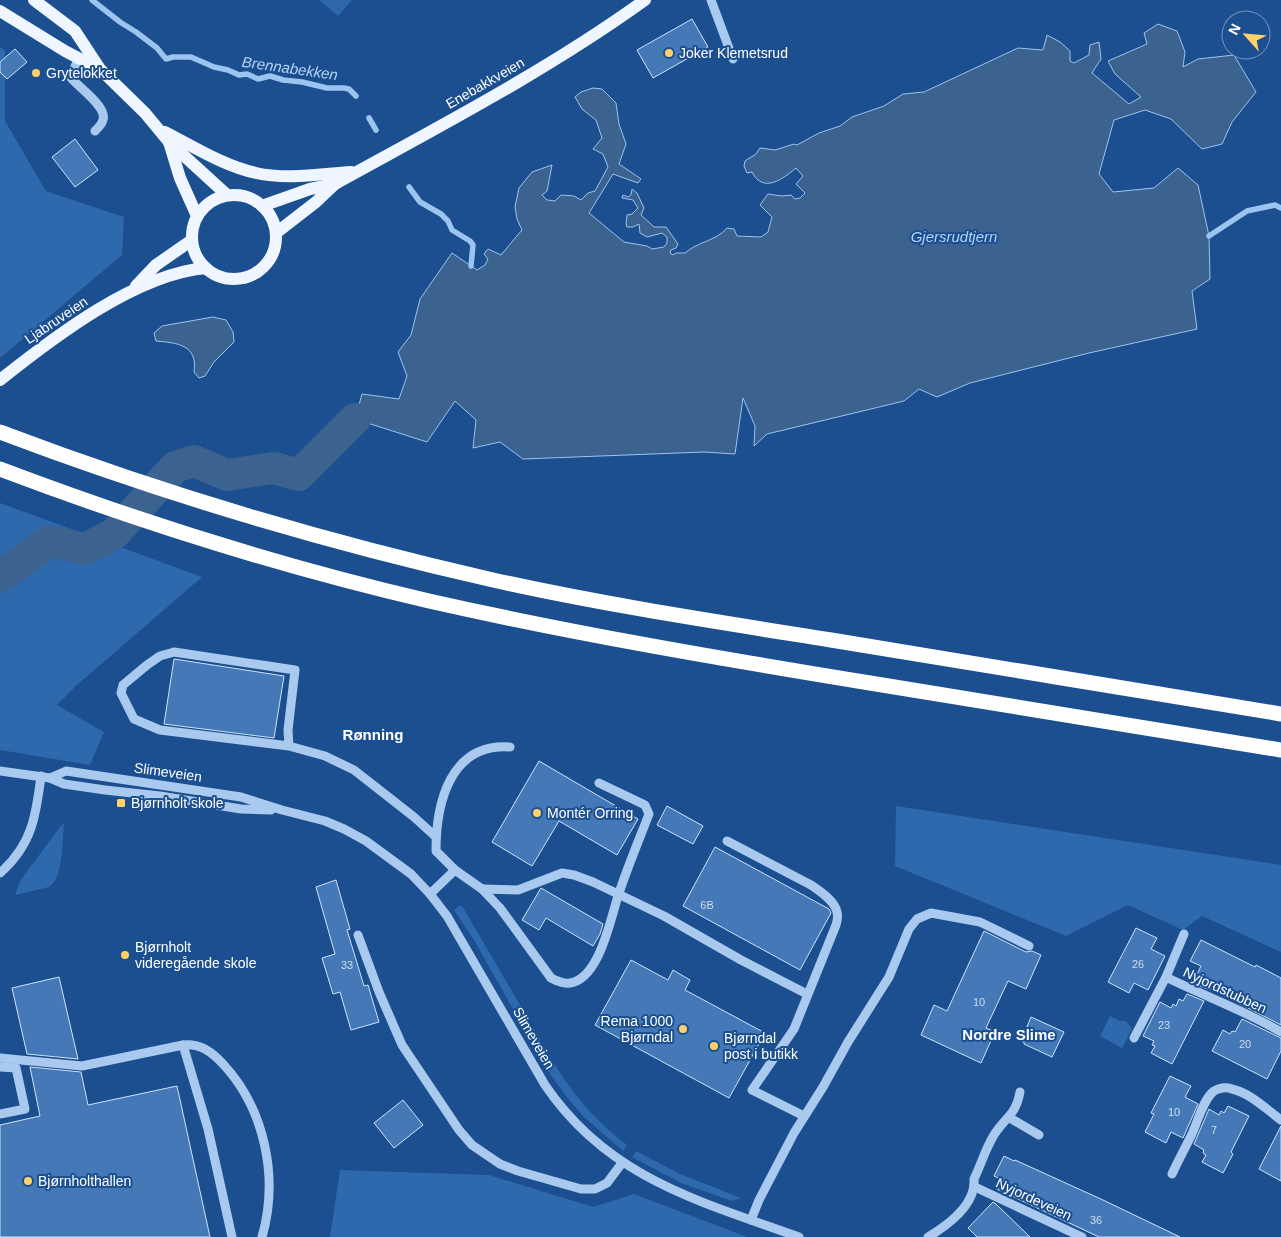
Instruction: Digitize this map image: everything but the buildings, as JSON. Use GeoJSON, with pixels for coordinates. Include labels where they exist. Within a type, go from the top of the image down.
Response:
{"type":"FeatureCollection","features":[{"type":"Feature","properties":{"kind":"highway"},"geometry":{"type":"LineString","coordinates":[[0,432],[194,500],[287,528],[441,568],[584,598],[710,620],[1281,714]]}},
{"type":"Feature","properties":{"kind":"highway"},"geometry":{"type":"LineString","coordinates":[[0,469],[182,533],[278,561],[427,600],[701,655],[1281,750]]}},
{"type":"Feature","properties":{"kind":"main road"},"geometry":{"type":"LineString","coordinates":[[34,0],[75,31],[100,69],[159,129],[169,142],[228,195]]}},
{"type":"Feature","properties":{"kind":"main road","name":"Enebakkveien"},"geometry":{"type":"LineString","coordinates":[[276,234],[335,184],[473,108],[606,28],[645,0]]}},
{"type":"Feature","properties":{"kind":"main road"},"geometry":{"type":"LineString","coordinates":[[0,11],[78,58],[100,69]]}},
{"type":"Feature","properties":{"kind":"main road"},"geometry":{"type":"LineString","coordinates":[[159,129],[223,162],[255,173],[288,176],[356,172]]}},
{"type":"Feature","properties":{"kind":"main road"},"geometry":{"type":"LineString","coordinates":[[169,142],[180,178],[197,216]]}},
{"type":"Feature","properties":{"kind":"main road","name":"Enebakkveien"},"geometry":{"type":"LineString","coordinates":[[262,206],[310,189],[335,184]]}},
{"type":"Feature","properties":{"kind":"main road"},"geometry":{"type":"LineString","coordinates":[[228,195],[246,196],[262,206],[272,217],[276,234],[271,260],[261,271],[236,280],[217,276],[206,268],[199,259],[192,240],[197,216],[210,202],[228,195]]}},
{"type":"Feature","properties":{"kind":"main road","name":"Ljabruveien"},"geometry":{"type":"LineString","coordinates":[[132,290],[156,265],[192,240]]}},
{"type":"Feature","properties":{"kind":"main road","name":"Ljabruveien"},"geometry":{"type":"LineString","coordinates":[[0,380],[57,337],[132,290],[175,273],[206,268]]}},
{"type":"Feature","properties":{"kind":"street"},"geometry":{"type":"LineString","coordinates":[[711,0],[733,60]]}},
{"type":"Feature","properties":{"kind":"street"},"geometry":{"type":"LineString","coordinates":[[78,58],[71,78],[103,113],[103,121],[95,131]]}},
{"type":"Feature","properties":{"kind":"street"},"geometry":{"type":"LineString","coordinates":[[290,746],[288,730],[296,670],[174,652],[160,656],[124,685],[121,693],[134,719],[160,730],[290,746],[325,756],[354,770],[414,817],[436,837]]}},
{"type":"Feature","properties":{"kind":"street"},"geometry":{"type":"LineString","coordinates":[[510,747],[496,746],[480,751],[464,760],[454,773],[447,784],[436,824],[436,851],[455,870],[482,888],[500,908],[551,978],[561,983],[571,983],[580,979],[588,971],[600,952],[611,924],[618,894],[649,814],[645,805],[599,783]]}},
{"type":"Feature","properties":{"kind":"street","name":"Slimeveien"},"geometry":{"type":"LineString","coordinates":[[0,771],[45,777],[64,784],[160,796],[241,809],[282,810]]}},
{"type":"Feature","properties":{"kind":"street","name":"Slimeveien"},"geometry":{"type":"LineString","coordinates":[[45,777],[66,771],[198,789],[241,797],[324,821],[366,841],[410,874],[430,894],[447,916],[531,1062],[557,1102],[587,1135],[622,1163],[682,1194],[800,1237]]}},
{"type":"Feature","properties":{"kind":"street"},"geometry":{"type":"LineString","coordinates":[[0,873],[18,855],[27,841],[37,812],[45,777]]}},
{"type":"Feature","properties":{"kind":"street"},"geometry":{"type":"LineString","coordinates":[[727,841],[811,885],[822,893],[838,912],[836,925],[794,1029],[752,1090],[804,1116]]}},
{"type":"Feature","properties":{"kind":"street"},"geometry":{"type":"LineString","coordinates":[[430,894],[455,870]]}},
{"type":"Feature","properties":{"kind":"street"},"geometry":{"type":"LineString","coordinates":[[482,888],[518,890],[562,873],[593,882],[664,916],[741,960],[807,994]]}},
{"type":"Feature","properties":{"kind":"street"},"geometry":{"type":"LineString","coordinates":[[751,1220],[759,1200],[804,1116],[889,977],[909,929],[917,920],[931,913],[980,922],[1029,946]]}},
{"type":"Feature","properties":{"kind":"street"},"geometry":{"type":"LineString","coordinates":[[1166,977],[1184,934]]}},
{"type":"Feature","properties":{"kind":"street"},"geometry":{"type":"LineString","coordinates":[[358,935],[379,992],[402,1045],[459,1130],[472,1145],[500,1164],[581,1189],[594,1189],[607,1183],[622,1163]]}},
{"type":"Feature","properties":{"kind":"street","name":"Nyjordstubben"},"geometry":{"type":"LineString","coordinates":[[1134,1038],[1166,977],[1241,1011],[1281,1032]]}},
{"type":"Feature","properties":{"kind":"street"},"geometry":{"type":"LineString","coordinates":[[183,1045],[208,1129],[232,1237]]}},
{"type":"Feature","properties":{"kind":"street"},"geometry":{"type":"LineString","coordinates":[[0,1058],[82,1066],[183,1045],[196,1045],[204,1048],[215,1056],[230,1072],[242,1088],[255,1115],[266,1154],[269,1178],[267,1218],[262,1237]]}},
{"type":"Feature","properties":{"kind":"street"},"geometry":{"type":"LineString","coordinates":[[0,1067],[16,1068],[26,1109],[0,1114]]}},
{"type":"Feature","properties":{"kind":"street"},"geometry":{"type":"LineString","coordinates":[[1172,1174],[1212,1092],[1220,1088],[1231,1088],[1238,1091],[1259,1103],[1281,1120]]}},
{"type":"Feature","properties":{"kind":"street","name":"Nyjordeveien"},"geometry":{"type":"LineString","coordinates":[[928,1237],[955,1217],[965,1206],[975,1187],[974,1179],[996,1132],[1010,1118],[1018,1104],[1020,1092]]}},
{"type":"Feature","properties":{"kind":"street"},"geometry":{"type":"LineString","coordinates":[[1010,1118],[1039,1135]]}},
{"type":"Feature","properties":{"kind":"street","name":"Nyjordeveien"},"geometry":{"type":"LineString","coordinates":[[975,1187],[1082,1237]]}},
{"type":"Feature","properties":{"kind":"shaded area"},"geometry":{"type":"Polygon","coordinates":[[[319,0],[352,0],[338,16],[319,0]]]}},
{"type":"Feature","properties":{"kind":"shaded area"},"geometry":{"type":"Polygon","coordinates":[[[0,47],[5,50],[5,121],[46,191],[124,217],[122,255],[0,358],[0,47]]]}},
{"type":"Feature","properties":{"kind":"shaded area"},"geometry":{"type":"Polygon","coordinates":[[[0,503],[202,577],[77,685],[57,705],[104,732],[90,765],[0,750],[0,503]]]}},
{"type":"Feature","properties":{"kind":"shaded area"},"geometry":{"type":"Polygon","coordinates":[[[896,806],[1281,865],[1281,952],[1202,916],[1183,930],[1128,905],[1066,936],[895,866],[896,806]]]}},
{"type":"Feature","properties":{"kind":"shaded area"},"geometry":{"type":"Polygon","coordinates":[[[64,823],[60,867],[54,882],[49,887],[15,895],[20,881],[64,823]]]}},
{"type":"Feature","properties":{"kind":"shaded area"},"geometry":{"type":"Polygon","coordinates":[[[462,906],[529,1020],[529,1025],[532,1026],[562,1076],[597,1119],[627,1145],[623,1151],[584,1117],[548,1071],[474,940],[454,910],[462,906]]]}},
{"type":"Feature","properties":{"kind":"shaded area"},"geometry":{"type":"Polygon","coordinates":[[[1110,1016],[1120,1021],[1126,1021],[1132,1029],[1122,1048],[1100,1036],[1110,1016]]]}},
{"type":"Feature","properties":{"kind":"shaded area"},"geometry":{"type":"Polygon","coordinates":[[[636,1151],[680,1174],[741,1198],[732,1201],[681,1183],[632,1157],[636,1151]]]}},
{"type":"Feature","properties":{"kind":"shaded area"},"geometry":{"type":"Polygon","coordinates":[[[340,1170],[489,1175],[593,1207],[634,1194],[747,1237],[330,1237],[340,1170]]]}},
{"type":"Feature","properties":{"kind":"water","name":"Gjersrudtjern"},"geometry":{"type":"Polygon","coordinates":[[[1158,24],[1177,31],[1185,52],[1183,67],[1198,59],[1221,56],[1221,60],[1237,60],[1256,92],[1232,122],[1222,144],[1202,149],[1171,119],[1145,110],[1114,120],[1099,174],[1113,192],[1154,188],[1178,168],[1198,185],[1209,236],[1210,279],[1192,291],[1197,329],[1089,353],[970,383],[937,397],[919,389],[904,401],[767,434],[754,446],[755,426],[743,398],[735,454],[704,452],[523,459],[500,442],[473,448],[476,420],[455,401],[427,442],[355,419],[362,394],[399,399],[407,376],[398,352],[411,335],[420,299],[452,253],[477,270],[485,265],[488,259],[484,254],[488,249],[501,255],[522,230],[517,219],[515,207],[519,188],[532,172],[552,165],[547,191],[542,195],[547,200],[555,201],[561,195],[574,196],[581,200],[588,193],[595,191],[608,167],[603,154],[593,149],[602,138],[596,120],[582,109],[575,97],[581,92],[593,88],[602,89],[616,103],[619,124],[626,144],[619,164],[641,179],[638,183],[613,174],[589,213],[624,242],[647,246],[652,249],[664,247],[667,243],[667,237],[662,233],[647,237],[640,233],[639,224],[627,227],[627,215],[632,214],[638,208],[633,200],[622,198],[623,195],[628,197],[631,195],[632,189],[637,193],[644,208],[641,215],[654,227],[666,227],[678,244],[676,248],[671,250],[670,253],[673,255],[685,253],[717,236],[727,228],[734,229],[737,236],[761,237],[768,232],[772,217],[760,205],[768,194],[791,195],[795,199],[800,198],[805,193],[796,184],[803,176],[796,168],[779,180],[767,183],[757,179],[752,172],[747,173],[744,166],[745,161],[756,154],[760,148],[775,150],[794,144],[797,145],[819,133],[840,126],[852,117],[884,106],[903,94],[924,92],[1018,48],[1043,50],[1047,35],[1060,42],[1070,51],[1070,61],[1074,63],[1089,55],[1090,45],[1099,42],[1101,59],[1092,73],[1129,104],[1141,97],[1115,74],[1108,61],[1147,44],[1144,33],[1158,24]]]}},
{"type":"Feature","properties":{"kind":"water"},"geometry":{"type":"Polygon","coordinates":[[[213,317],[226,320],[233,332],[234,342],[214,362],[205,376],[199,378],[194,372],[193,356],[190,351],[179,345],[156,341],[154,333],[162,326],[213,317]]]}},
{"type":"Feature","properties":{"kind":"waterway","name":"Brennabekken"},"geometry":{"type":"LineString","coordinates":[[92,0],[157,48],[166,59],[191,57],[239,75],[247,74],[258,79],[270,76],[327,88],[344,88],[349,89],[356,96]]}},
{"type":"Feature","properties":{"kind":"waterway"},"geometry":{"type":"LineString","coordinates":[[369,118],[376,130]]}},
{"type":"Feature","properties":{"kind":"waterway"},"geometry":{"type":"LineString","coordinates":[[409,187],[420,202],[441,214],[448,221],[452,230],[470,241],[473,245],[471,266]]}},
{"type":"Feature","properties":{"kind":"waterway"},"geometry":{"type":"LineString","coordinates":[[1209,236],[1247,211],[1275,205],[1281,208]]}},
{"type":"Feature","properties":{"kind":"waterway"},"geometry":{"type":"LineString","coordinates":[[0,577],[50,541],[85,549],[114,534],[175,467],[194,461],[227,475],[274,468],[299,475],[355,419]]}},
{"type":"Feature","properties":{"kind":"place","name":"Joker Klemetsrud"},"geometry":{"type":"Point","coordinates":[669,53]}},
{"type":"Feature","properties":{"kind":"place","name":"Grytelokket"},"geometry":{"type":"Point","coordinates":[36,73]}},
{"type":"Feature","properties":{"kind":"place","name":"Bjørnholt skole"},"geometry":{"type":"Point","coordinates":[121,803]}},
{"type":"Feature","properties":{"kind":"place","name":"Montér Orring"},"geometry":{"type":"Point","coordinates":[537,813]}},
{"type":"Feature","properties":{"kind":"place","name":"Bjørnholt videregående skole"},"geometry":{"type":"Point","coordinates":[125,955]}},
{"type":"Feature","properties":{"kind":"place","name":"Rema 1000 Bjørndal"},"geometry":{"type":"Point","coordinates":[683,1029]}},
{"type":"Feature","properties":{"kind":"place","name":"Bjørndal post i butikk"},"geometry":{"type":"Point","coordinates":[714,1046]}},
{"type":"Feature","properties":{"kind":"place","name":"Bjørnholthallen"},"geometry":{"type":"Point","coordinates":[28,1181]}},
{"type":"Feature","properties":{"kind":"district","name":"Rønning"},"geometry":{"type":"Point","coordinates":[373,734]}},
{"type":"Feature","properties":{"kind":"district","name":"Nordre Slime"},"geometry":{"type":"Point","coordinates":[1009,1034]}}]}
